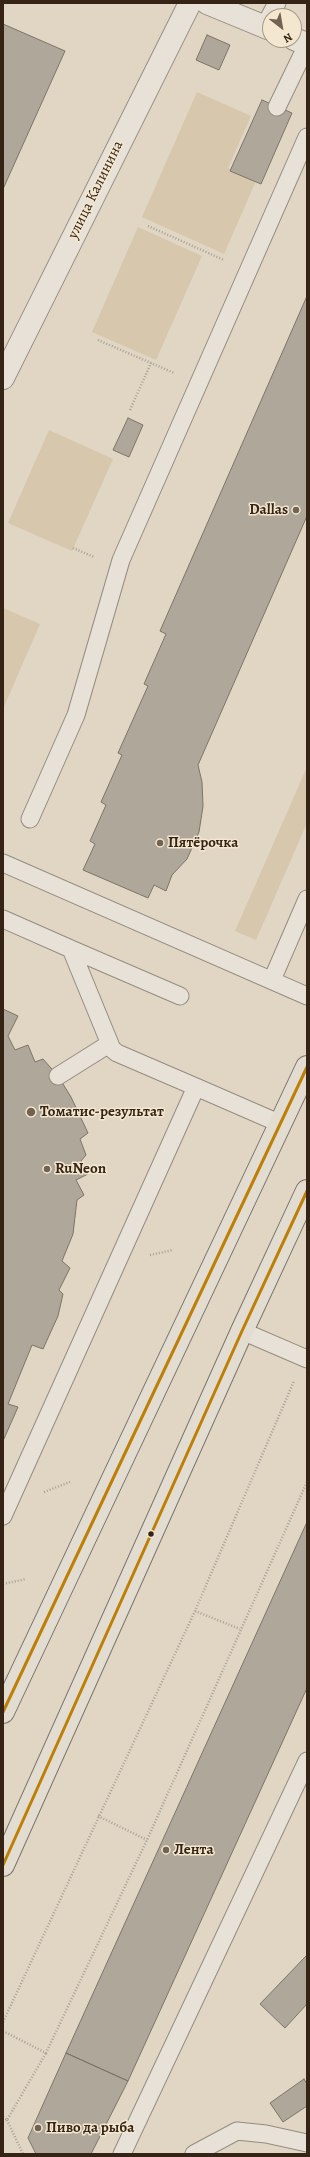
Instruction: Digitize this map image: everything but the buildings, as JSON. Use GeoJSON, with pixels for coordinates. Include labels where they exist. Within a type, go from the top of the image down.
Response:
{"type":"FeatureCollection","features":[{"type":"Feature","properties":{"kind":"main road"},"geometry":{"type":"LineString","coordinates":[[3,1712],[307,1067]]}},
{"type":"Feature","properties":{"kind":"main road"},"geometry":{"type":"LineString","coordinates":[[3,1865],[242,1330],[307,1191]]}},
{"type":"Feature","properties":{"kind":"street","name":"улица Калинина"},"geometry":{"type":"LineString","coordinates":[[3,378],[190,3]]}},
{"type":"Feature","properties":{"kind":"street"},"geometry":{"type":"LineString","coordinates":[[207,3],[262,26]]}},
{"type":"Feature","properties":{"kind":"lane"},"geometry":{"type":"LineString","coordinates":[[277,107],[307,45]]}},
{"type":"Feature","properties":{"kind":"lane"},"geometry":{"type":"LineString","coordinates":[[30,820],[76,715],[121,560],[307,137]]}},
{"type":"Feature","properties":{"kind":"lane"},"geometry":{"type":"LineString","coordinates":[[3,863],[307,996]]}},
{"type":"Feature","properties":{"kind":"lane"},"geometry":{"type":"LineString","coordinates":[[272,980],[307,899]]}},
{"type":"Feature","properties":{"kind":"lane"},"geometry":{"type":"LineString","coordinates":[[3,919],[180,996]]}},
{"type":"Feature","properties":{"kind":"lane"},"geometry":{"type":"LineString","coordinates":[[71,949],[109,1044],[117,1053],[281,1124]]}},
{"type":"Feature","properties":{"kind":"lane"},"geometry":{"type":"LineString","coordinates":[[58,1076],[109,1044]]}},
{"type":"Feature","properties":{"kind":"lane"},"geometry":{"type":"LineString","coordinates":[[3,1516],[196,1087]]}},
{"type":"Feature","properties":{"kind":"lane"},"geometry":{"type":"LineString","coordinates":[[242,1330],[306,1358]]}},
{"type":"Feature","properties":{"kind":"lane"},"geometry":{"type":"LineString","coordinates":[[122,2154],[307,1761]]}},
{"type":"Feature","properties":{"kind":"lane"},"geometry":{"type":"LineString","coordinates":[[194,2154],[237,2131],[266,2134],[307,2143]]}},
{"type":"Feature","properties":{"kind":"path"},"geometry":{"type":"LineString","coordinates":[[148,226],[248,271]]}},
{"type":"Feature","properties":{"kind":"path"},"geometry":{"type":"LineString","coordinates":[[98,340],[198,384]]}},
{"type":"Feature","properties":{"kind":"path"},"geometry":{"type":"LineString","coordinates":[[130,410],[151,363]]}},
{"type":"Feature","properties":{"kind":"path"},"geometry":{"type":"LineString","coordinates":[[3,2022],[195,1611],[306,1358]]}},
{"type":"Feature","properties":{"kind":"path"},"geometry":{"type":"LineString","coordinates":[[7,2120],[46,2054],[148,1840],[240,1629],[307,1482]]}},
{"type":"Feature","properties":{"kind":"path"},"geometry":{"type":"LineString","coordinates":[[3,1584],[26,1579]]}},
{"type":"Feature","properties":{"kind":"path"},"geometry":{"type":"LineString","coordinates":[[195,1611],[240,1629]]}},
{"type":"Feature","properties":{"kind":"path"},"geometry":{"type":"LineString","coordinates":[[98,1816],[148,1840]]}},
{"type":"Feature","properties":{"kind":"path"},"geometry":{"type":"LineString","coordinates":[[3,2031],[46,2054]]}},
{"type":"Feature","properties":{"kind":"path"},"geometry":{"type":"LineString","coordinates":[[3,2117],[7,2120],[23,2154]]}},
{"type":"Feature","properties":{"kind":"shaded area"},"geometry":{"type":"Polygon","coordinates":[[[197,92],[251,116],[228,168],[256,181],[224,254],[142,217],[197,92]]]}},
{"type":"Feature","properties":{"kind":"shaded area"},"geometry":{"type":"Polygon","coordinates":[[[138,227],[202,256],[156,360],[92,332],[138,227]]]}},
{"type":"Feature","properties":{"kind":"shaded area"},"geometry":{"type":"Polygon","coordinates":[[[49,430],[113,459],[72,551],[8,523],[49,430]]]}},
{"type":"Feature","properties":{"kind":"shaded area"},"geometry":{"type":"Polygon","coordinates":[[[3,608],[40,624],[3,709],[3,608]]]}},
{"type":"Feature","properties":{"kind":"shaded area"},"geometry":{"type":"Polygon","coordinates":[[[307,767],[307,823],[256,940],[235,931],[307,767]]]}},
{"type":"Feature","properties":{"kind":"transit line"},"geometry":{"type":"LineString","coordinates":[[3,1712],[307,1067]]}},
{"type":"Feature","properties":{"kind":"transit line"},"geometry":{"type":"LineString","coordinates":[[3,1865],[242,1331],[307,1191]]}},
{"type":"Feature","properties":{"kind":"place","name":"Dallas"},"geometry":{"type":"Point","coordinates":[296,510]}},
{"type":"Feature","properties":{"kind":"place","name":"Пятёрочка"},"geometry":{"type":"Point","coordinates":[160,843]}},
{"type":"Feature","properties":{"kind":"place","name":"Томатис-результат"},"geometry":{"type":"Point","coordinates":[31,1112]}},
{"type":"Feature","properties":{"kind":"place","name":"RuNeon"},"geometry":{"type":"Point","coordinates":[47,1169]}},
{"type":"Feature","properties":{"kind":"place","name":"Лента"},"geometry":{"type":"Point","coordinates":[166,1850]}},
{"type":"Feature","properties":{"kind":"place","name":"Пиво да рыба"},"geometry":{"type":"Point","coordinates":[38,2128]}}]}
